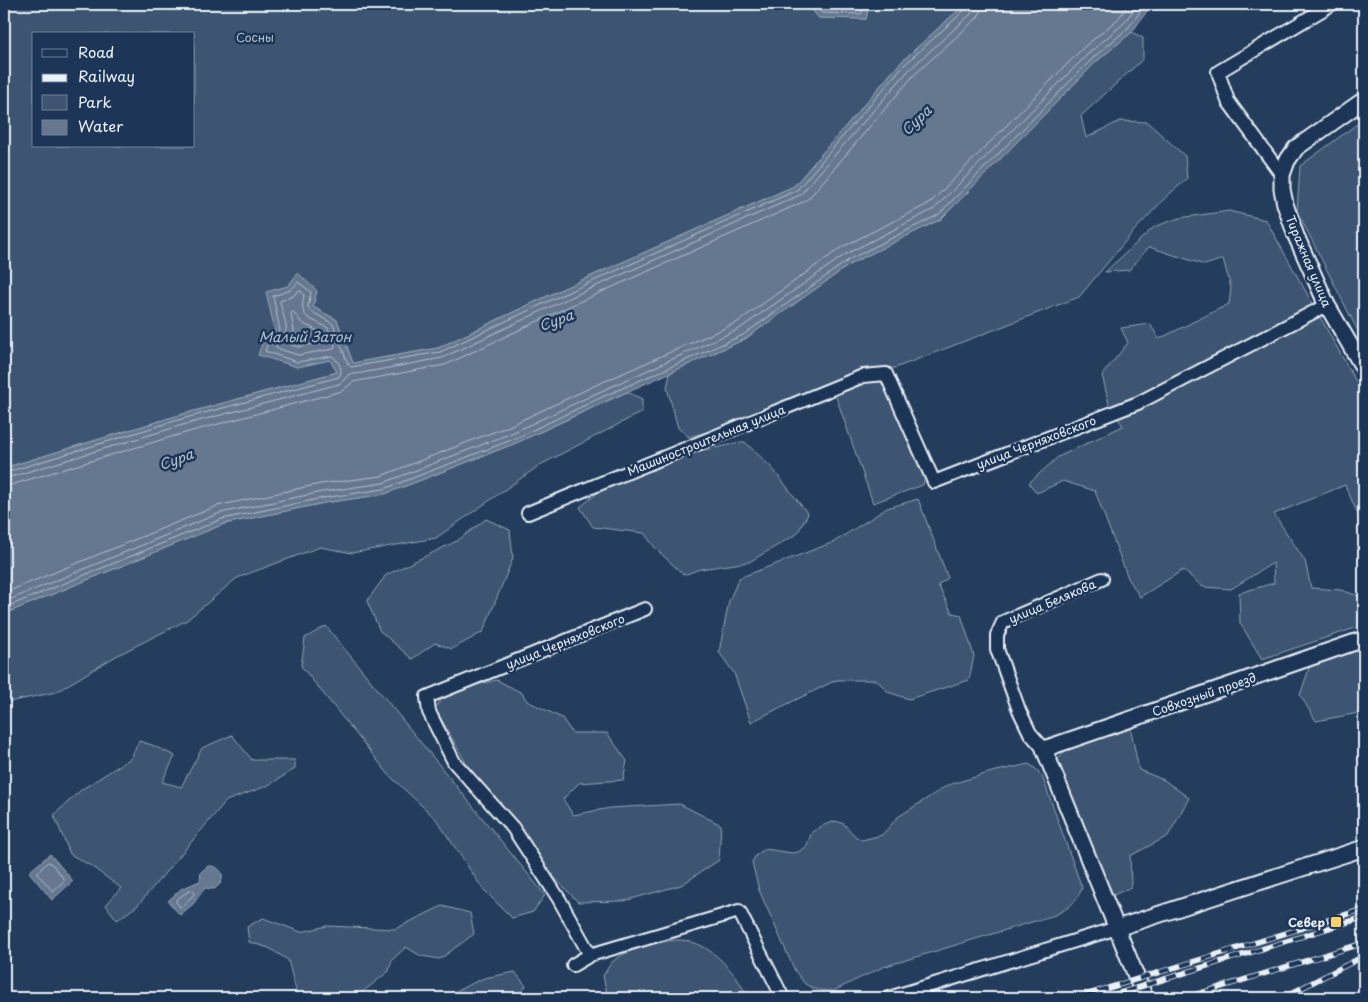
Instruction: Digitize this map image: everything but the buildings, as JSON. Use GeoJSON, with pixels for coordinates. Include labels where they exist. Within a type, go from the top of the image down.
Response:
{"type":"FeatureCollection","features":[{"type":"Feature","properties":{"kind":"main road"},"geometry":{"type":"LineString","coordinates":[[1282,175],[1287,161],[1296,148],[1364,100]]}},
{"type":"Feature","properties":{"kind":"main road","name":"Тиражная улица"},"geometry":{"type":"LineString","coordinates":[[1282,175],[1282,189],[1294,228],[1327,305],[1364,369]]}},
{"type":"Feature","properties":{"kind":"main road","name":"Совхозный проезд"},"geometry":{"type":"LineString","coordinates":[[1044,749],[1364,639]]}},
{"type":"Feature","properties":{"kind":"main road"},"geometry":{"type":"LineString","coordinates":[[1044,749],[1145,998]]}},
{"type":"Feature","properties":{"kind":"main road"},"geometry":{"type":"LineString","coordinates":[[1117,928],[1364,848]]}},
{"type":"Feature","properties":{"kind":"street"},"geometry":{"type":"LineString","coordinates":[[1282,175],[1228,101],[1218,72],[1332,4]]}},
{"type":"Feature","properties":{"kind":"street","name":"улица Черняховского"},"geometry":{"type":"LineString","coordinates":[[886,374],[934,482],[1138,402],[1327,305]]}},
{"type":"Feature","properties":{"kind":"street","name":"Машиностроительная улица"},"geometry":{"type":"LineString","coordinates":[[528,513],[863,376],[886,374]]}},
{"type":"Feature","properties":{"kind":"street","name":"улица Белякова"},"geometry":{"type":"LineString","coordinates":[[1044,749],[1030,733],[1019,710],[997,649],[997,635],[1003,622],[1102,579]]}},
{"type":"Feature","properties":{"kind":"street","name":"улица Черняховского"},"geometry":{"type":"LineString","coordinates":[[590,955],[559,899],[513,828],[454,762],[429,712],[427,697],[645,610]]}},
{"type":"Feature","properties":{"kind":"street"},"geometry":{"type":"LineString","coordinates":[[573,965],[590,955],[739,911],[783,998]]}},
{"type":"Feature","properties":{"kind":"street"},"geometry":{"type":"LineString","coordinates":[[889,998],[1117,928]]}},
{"type":"Feature","properties":{"kind":"green space","name":"Сосны"},"geometry":{"type":"Polygon","coordinates":[[[4,4],[807,4],[819,18],[866,19],[869,4],[965,4],[900,63],[794,186],[562,289],[438,348],[353,363],[337,320],[313,307],[298,273],[288,286],[275,331],[263,341],[297,367],[330,360],[337,372],[176,416],[4,468],[4,4]]]}},
{"type":"Feature","properties":{"kind":"green space"},"geometry":{"type":"Polygon","coordinates":[[[1132,32],[1143,38],[1143,59],[1081,116],[1086,138],[1120,121],[1147,122],[1185,156],[1187,179],[1167,196],[1134,231],[1079,297],[895,368],[860,371],[756,418],[689,437],[678,428],[667,388],[670,373],[745,339],[852,263],[941,219],[1097,61],[1132,32]]]}},
{"type":"Feature","properties":{"kind":"green space"},"geometry":{"type":"Polygon","coordinates":[[[1364,119],[1364,343],[1297,211],[1300,166],[1364,119]]]}},
{"type":"Feature","properties":{"kind":"green space"},"geometry":{"type":"Polygon","coordinates":[[[1229,211],[1266,220],[1364,396],[1364,528],[1345,485],[1274,514],[1305,561],[1311,588],[1341,590],[1364,598],[1364,625],[1262,659],[1240,623],[1239,593],[1274,583],[1273,563],[1231,589],[1203,587],[1183,570],[1140,597],[1128,578],[1095,491],[1063,481],[1037,493],[1029,483],[1058,457],[1123,426],[1109,404],[1102,375],[1128,343],[1121,328],[1150,324],[1159,339],[1229,304],[1231,288],[1223,259],[1205,265],[1149,247],[1129,270],[1105,272],[1154,227],[1179,218],[1229,211]]]}},
{"type":"Feature","properties":{"kind":"green space"},"geometry":{"type":"Polygon","coordinates":[[[881,377],[925,475],[923,485],[873,503],[835,394],[881,377]]]}},
{"type":"Feature","properties":{"kind":"green space"},"geometry":{"type":"Polygon","coordinates":[[[627,392],[642,399],[642,412],[540,465],[436,538],[352,553],[320,547],[237,578],[187,620],[116,656],[56,692],[4,703],[4,614],[224,524],[324,503],[385,494],[516,443],[627,392]]]}},
{"type":"Feature","properties":{"kind":"green space"},"geometry":{"type":"Polygon","coordinates":[[[745,442],[772,468],[808,514],[797,534],[749,562],[700,569],[684,575],[656,549],[644,533],[593,527],[580,507],[604,488],[694,452],[745,442]]]}},
{"type":"Feature","properties":{"kind":"green space"},"geometry":{"type":"Polygon","coordinates":[[[918,499],[948,578],[938,585],[952,613],[961,615],[974,656],[969,680],[909,699],[888,692],[877,680],[836,680],[751,722],[734,673],[719,652],[729,601],[739,578],[834,542],[887,508],[918,499]]]}},
{"type":"Feature","properties":{"kind":"green space"},"geometry":{"type":"Polygon","coordinates":[[[486,519],[510,530],[513,558],[483,632],[452,649],[435,643],[412,659],[380,631],[367,601],[386,575],[457,541],[486,519]]]}},
{"type":"Feature","properties":{"kind":"green space"},"geometry":{"type":"Polygon","coordinates":[[[326,626],[545,895],[533,912],[512,918],[483,889],[436,819],[390,776],[301,666],[305,638],[326,626]]]}},
{"type":"Feature","properties":{"kind":"green space"},"geometry":{"type":"Polygon","coordinates":[[[1364,646],[1364,712],[1316,721],[1300,695],[1312,660],[1364,646]]]}},
{"type":"Feature","properties":{"kind":"green space"},"geometry":{"type":"Polygon","coordinates":[[[497,680],[522,693],[527,701],[562,718],[572,733],[607,733],[627,761],[623,780],[579,783],[563,799],[573,815],[610,808],[680,804],[721,825],[719,860],[681,885],[624,901],[578,902],[553,876],[519,828],[479,786],[435,708],[447,692],[497,680]]]}},
{"type":"Feature","properties":{"kind":"green space"},"geometry":{"type":"Polygon","coordinates":[[[1130,726],[1139,770],[1164,780],[1189,798],[1168,836],[1130,856],[1131,887],[1109,897],[1056,762],[1071,743],[1130,726]]]}},
{"type":"Feature","properties":{"kind":"green space"},"geometry":{"type":"Polygon","coordinates":[[[232,735],[252,760],[295,760],[295,769],[267,786],[226,801],[137,906],[117,920],[106,905],[121,888],[91,866],[70,854],[54,815],[81,790],[131,758],[139,741],[175,756],[162,782],[181,787],[202,748],[232,735]]]}},
{"type":"Feature","properties":{"kind":"green space"},"geometry":{"type":"Polygon","coordinates":[[[1029,764],[1042,776],[1082,888],[1072,904],[1055,915],[883,967],[833,991],[817,990],[805,984],[795,971],[759,890],[752,862],[756,855],[765,849],[792,853],[798,852],[806,847],[812,832],[836,821],[844,824],[855,836],[862,840],[882,835],[898,817],[948,785],[992,772],[1029,764]]]}},
{"type":"Feature","properties":{"kind":"green space"},"geometry":{"type":"Polygon","coordinates":[[[442,906],[470,913],[474,934],[440,959],[421,956],[406,947],[392,960],[389,971],[355,998],[298,998],[288,960],[269,948],[249,942],[247,927],[263,918],[301,932],[327,926],[395,929],[442,906]]]}},
{"type":"Feature","properties":{"kind":"green space"},"geometry":{"type":"Polygon","coordinates":[[[676,940],[688,941],[701,946],[718,957],[732,972],[748,998],[608,998],[603,976],[612,962],[625,953],[652,944],[676,940]]]}},
{"type":"Feature","properties":{"kind":"green space"},"geometry":{"type":"Polygon","coordinates":[[[515,972],[526,986],[515,998],[441,998],[484,978],[515,972]]]}},
{"type":"Feature","properties":{"kind":"water"},"geometry":{"type":"Polygon","coordinates":[[[807,4],[869,4],[866,19],[819,18],[807,4]]]}},
{"type":"Feature","properties":{"kind":"water"},"geometry":{"type":"Polygon","coordinates":[[[965,4],[1152,4],[1132,32],[1097,61],[941,219],[852,263],[745,339],[516,443],[385,494],[324,503],[224,524],[4,614],[4,468],[176,416],[337,372],[330,360],[297,367],[258,355],[263,341],[275,331],[266,292],[288,286],[298,273],[317,291],[313,307],[337,320],[353,363],[438,348],[562,289],[794,186],[900,63],[965,4]]]}},
{"type":"Feature","properties":{"kind":"water"},"geometry":{"type":"Polygon","coordinates":[[[50,854],[73,881],[52,900],[29,872],[50,854]]]}},
{"type":"Feature","properties":{"kind":"water"},"geometry":{"type":"Polygon","coordinates":[[[208,866],[213,866],[220,871],[222,874],[221,882],[214,889],[205,888],[193,904],[180,915],[168,901],[181,889],[200,881],[201,872],[208,866]]]}},
{"type":"Feature","properties":{"kind":"railway"},"geometry":{"type":"LineString","coordinates":[[1076,998],[1364,909]]}},
{"type":"Feature","properties":{"kind":"railway"},"geometry":{"type":"LineString","coordinates":[[1104,998],[1364,917]]}},
{"type":"Feature","properties":{"kind":"railway"},"geometry":{"type":"LineString","coordinates":[[1185,998],[1364,943]]}},
{"type":"Feature","properties":{"kind":"railway"},"geometry":{"type":"LineString","coordinates":[[1282,998],[1364,956]]}},
{"type":"Feature","properties":{"kind":"place","name":"Север"},"geometry":{"type":"Point","coordinates":[1336,922]}},
{"type":"Feature","properties":{"kind":"water label","name":"Сура"},"geometry":{"type":"Point","coordinates":[916,120]}},
{"type":"Feature","properties":{"kind":"water label","name":"Сура"},"geometry":{"type":"Point","coordinates":[556,320]}},
{"type":"Feature","properties":{"kind":"water label","name":"Малый Затон"},"geometry":{"type":"Point","coordinates":[305,336]}},
{"type":"Feature","properties":{"kind":"water label","name":"Сура"},"geometry":{"type":"Point","coordinates":[176,459]}}]}
